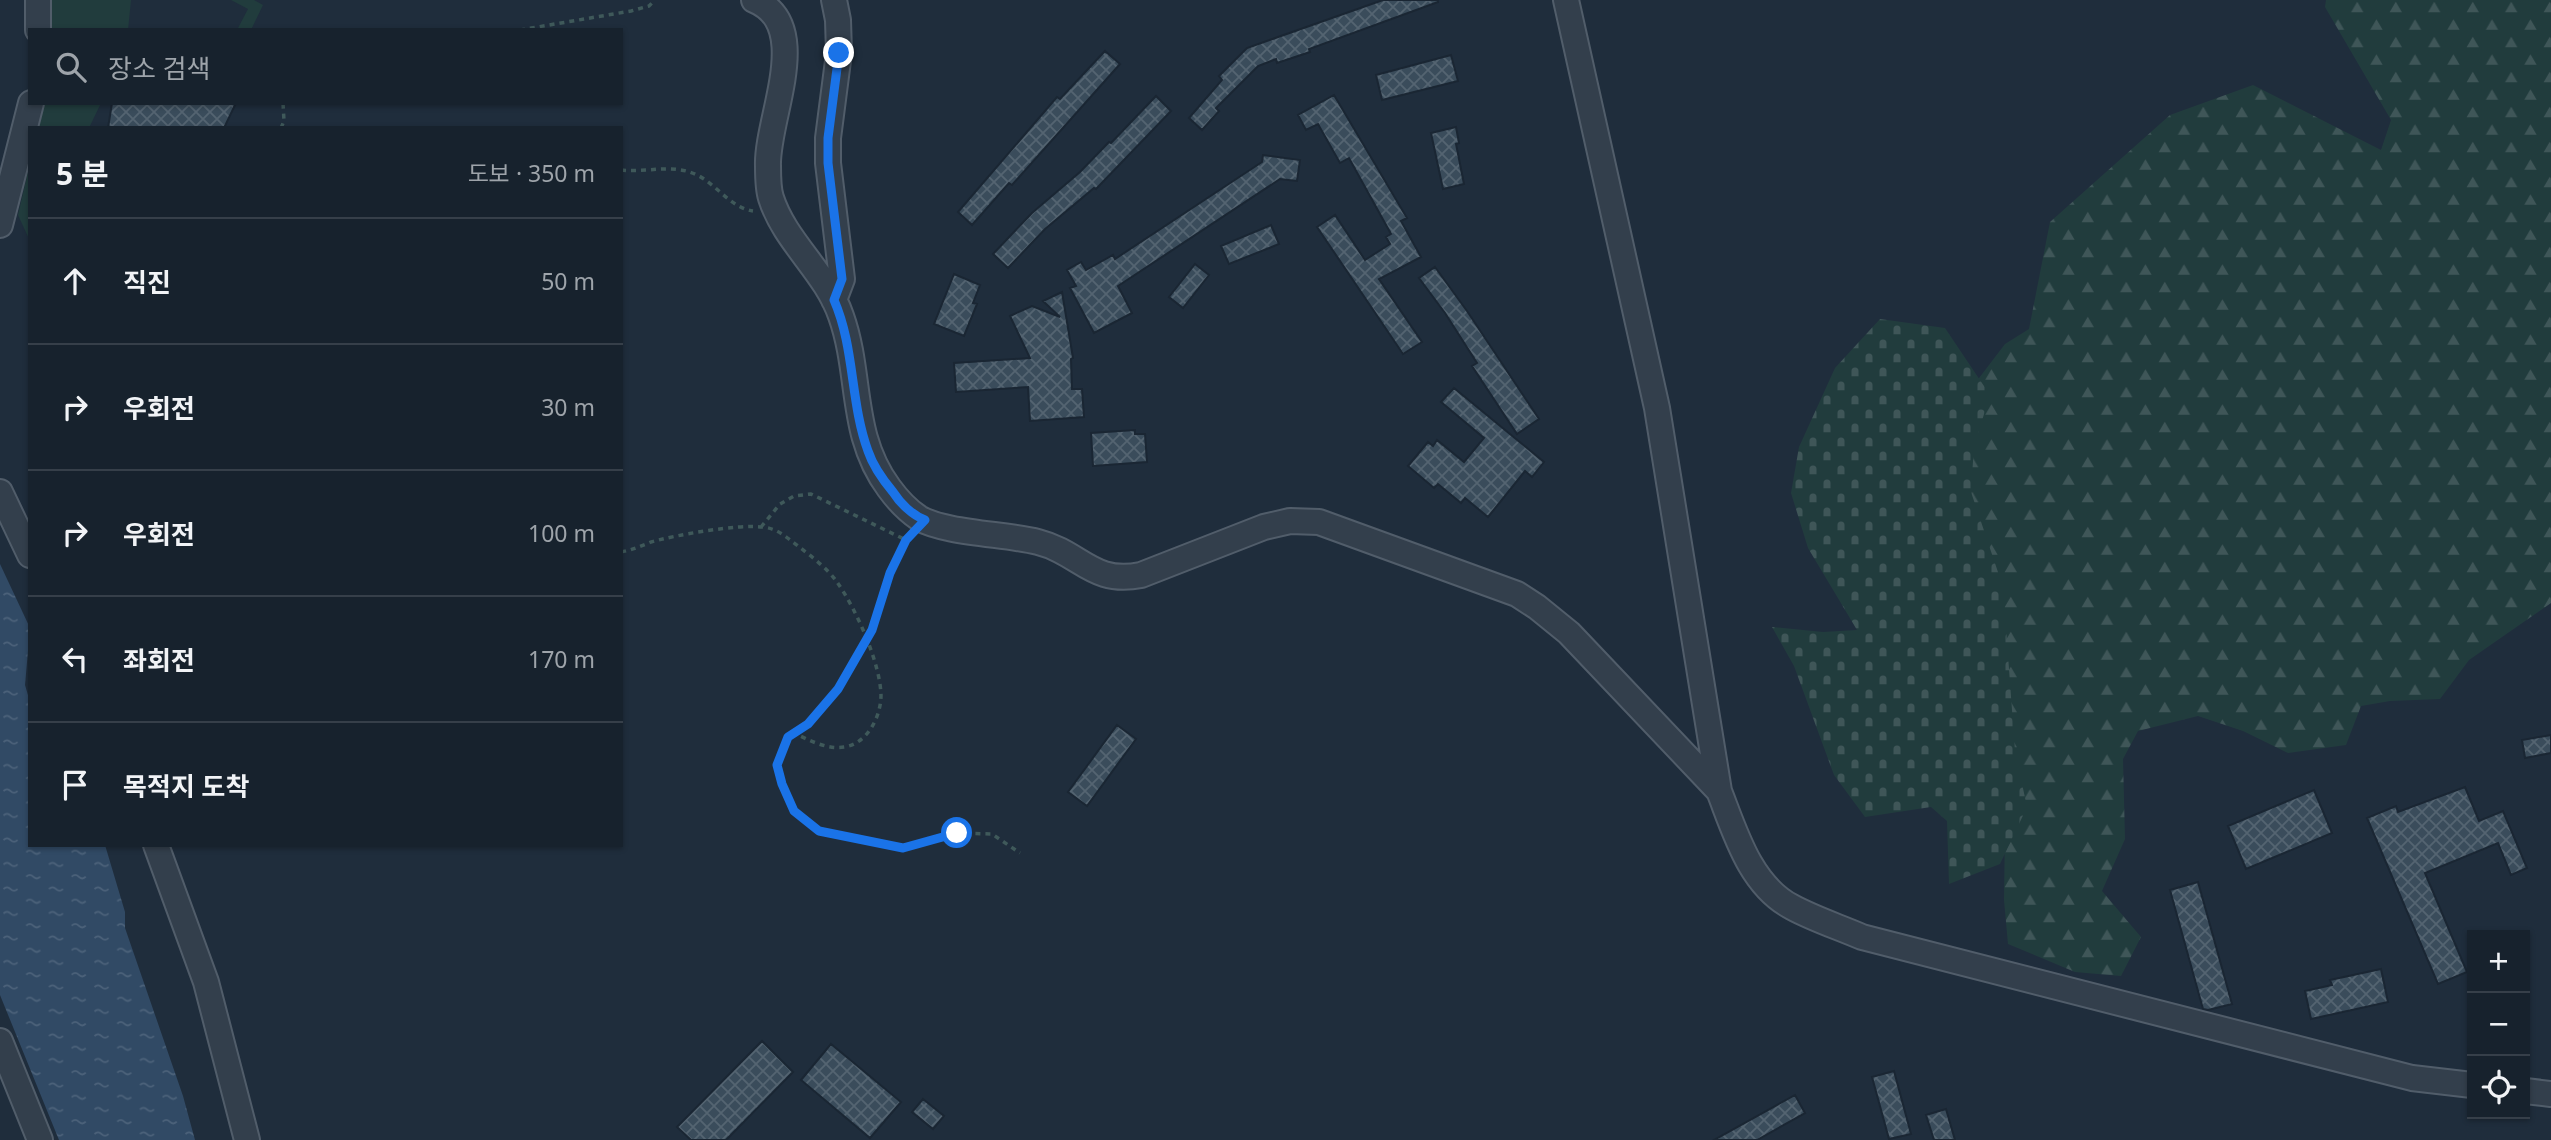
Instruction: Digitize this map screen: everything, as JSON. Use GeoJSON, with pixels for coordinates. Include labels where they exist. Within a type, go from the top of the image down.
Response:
{"type":"FeatureCollection","features":[{"type":"Feature","properties":{"kind":"street"},"geometry":{"type":"LineString","coordinates":[[38,0],[38,28]]}},
{"type":"Feature","properties":{"kind":"street"},"geometry":{"type":"LineString","coordinates":[[754,0],[765,4],[776,15],[783,30],[782,80],[770,137],[768,163],[771,197],[786,227],[830,289],[842,317],[868,451],[879,474],[898,500],[925,520],[940,526],[1042,543],[1104,576],[1124,579],[1141,575],[1264,527],[1290,521],[1319,523],[1517,594],[1537,607],[1569,634],[1718,791]]}},
{"type":"Feature","properties":{"kind":"street"},"geometry":{"type":"LineString","coordinates":[[834,0],[838,20],[839,53],[828,138],[828,163],[842,279],[834,300]]}},
{"type":"Feature","properties":{"kind":"street"},"geometry":{"type":"LineString","coordinates":[[1566,0],[1657,408],[1718,791],[1741,847],[1765,886],[1791,907],[1862,937],[2412,1078],[2467,1084]]}},
{"type":"Feature","properties":{"kind":"street"},"geometry":{"type":"LineString","coordinates":[[0,225],[30,105]]}},
{"type":"Feature","properties":{"kind":"street"},"geometry":{"type":"LineString","coordinates":[[0,492],[28,551]]}},
{"type":"Feature","properties":{"kind":"street"},"geometry":{"type":"LineString","coordinates":[[157,847],[206,982],[247,1140]]}},
{"type":"Feature","properties":{"kind":"street"},"geometry":{"type":"LineString","coordinates":[[0,1041],[40,1140]]}},
{"type":"Feature","properties":{"kind":"street"},"geometry":{"type":"LineString","coordinates":[[2530,1092],[2551,1094]]}},
{"type":"Feature","properties":{"kind":"path"},"geometry":{"type":"LineString","coordinates":[[532,28],[631,11],[649,6],[655,0]]}},
{"type":"Feature","properties":{"kind":"path"},"geometry":{"type":"LineString","coordinates":[[282,126],[283,105]]}},
{"type":"Feature","properties":{"kind":"path"},"geometry":{"type":"LineString","coordinates":[[623,170],[641,172],[679,169],[698,175],[747,210],[779,213]]}},
{"type":"Feature","properties":{"kind":"path"},"geometry":{"type":"LineString","coordinates":[[761,527],[780,505],[794,496],[811,494],[906,540]]}},
{"type":"Feature","properties":{"kind":"path"},"geometry":{"type":"LineString","coordinates":[[925,520],[906,540],[890,573],[867,638],[838,689],[808,724],[788,737],[777,765],[782,784],[794,811],[819,831],[903,848],[957,833],[992,834],[1020,853]]}},
{"type":"Feature","properties":{"kind":"path"},"geometry":{"type":"LineString","coordinates":[[623,551],[652,542],[728,528],[761,527],[776,530],[808,554],[837,581],[867,638],[881,696],[876,721],[864,738],[845,747],[820,745],[794,733]]}},
{"type":"Feature","properties":{"kind":"green space"},"geometry":{"type":"Polygon","coordinates":[[[51,0],[131,0],[128,28],[50,28],[51,0]]]}},
{"type":"Feature","properties":{"kind":"green space"},"geometry":{"type":"Polygon","coordinates":[[[231,0],[254,0],[263,5],[252,28],[238,28],[248,9],[231,0]]]}},
{"type":"Feature","properties":{"kind":"green space"},"geometry":{"type":"Polygon","coordinates":[[[2326,0],[2551,0],[2551,603],[2469,660],[2440,699],[2390,701],[2361,706],[2346,745],[2288,753],[2243,731],[2198,716],[2138,731],[2123,759],[2125,839],[2102,891],[2141,937],[2121,976],[2075,972],[2008,944],[2004,900],[2005,828],[1957,407],[2005,344],[2029,329],[2050,222],[2170,115],[2253,85],[2381,150],[2391,120],[2325,7],[2326,0]]]}},
{"type":"Feature","properties":{"kind":"green space"},"geometry":{"type":"Polygon","coordinates":[[[42,105],[100,105],[90,126],[37,126],[42,105]]]}},
{"type":"Feature","properties":{"kind":"green space"},"geometry":{"type":"Polygon","coordinates":[[[28,172],[28,237],[18,215],[28,172]]]}},
{"type":"Feature","properties":{"kind":"green space"},"geometry":{"type":"Polygon","coordinates":[[[1880,319],[1945,328],[1990,395],[1974,446],[1971,492],[2003,587],[2015,751],[2027,807],[2000,864],[1949,884],[1947,821],[1931,807],[1865,817],[1834,775],[1794,666],[1772,627],[1823,632],[1857,630],[1808,548],[1791,493],[1799,447],[1835,368],[1880,319]]]}},
{"type":"Feature","properties":{"kind":"water"},"geometry":{"type":"Polygon","coordinates":[[[0,564],[28,624],[25,685],[28,695],[28,847],[106,847],[125,912],[125,928],[183,1096],[195,1140],[59,1140],[0,995],[0,564]]]}},
{"type":"Feature","properties":{"kind":"building"},"geometry":{"type":"Polygon","coordinates":[[[1383,0],[1438,2],[1309,49],[1310,52],[1258,66],[1216,108],[1219,111],[1202,130],[1189,118],[1222,80],[1219,76],[1247,48],[1383,0]]]}},
{"type":"Feature","properties":{"kind":"building"},"geometry":{"type":"Polygon","coordinates":[[[1105,51],[1120,64],[1012,185],[1009,183],[972,225],[958,212],[1057,97],[1060,99],[1105,51]]]}},
{"type":"Feature","properties":{"kind":"building"},"geometry":{"type":"Polygon","coordinates":[[[1451,55],[1458,81],[1382,100],[1376,75],[1451,55]]]}},
{"type":"Feature","properties":{"kind":"building"},"geometry":{"type":"Polygon","coordinates":[[[1334,95],[1407,218],[1401,221],[1421,257],[1379,279],[1422,342],[1403,354],[1317,227],[1335,215],[1365,260],[1390,244],[1386,237],[1391,234],[1349,158],[1340,163],[1318,124],[1306,130],[1298,115],[1334,95]]]}},
{"type":"Feature","properties":{"kind":"building"},"geometry":{"type":"Polygon","coordinates":[[[1156,96],[1171,111],[1096,189],[1045,229],[1008,268],[993,254],[1032,213],[1111,143],[1156,96]]]}},
{"type":"Feature","properties":{"kind":"building"},"geometry":{"type":"Polygon","coordinates":[[[112,105],[235,105],[225,126],[108,126],[112,105]]]}},
{"type":"Feature","properties":{"kind":"building"},"geometry":{"type":"Polygon","coordinates":[[[1456,127],[1459,143],[1456,144],[1464,184],[1443,189],[1431,133],[1456,127]]]}},
{"type":"Feature","properties":{"kind":"building"},"geometry":{"type":"Polygon","coordinates":[[[1263,155],[1300,160],[1297,181],[1280,179],[1118,286],[1132,313],[1094,333],[1070,288],[1076,286],[1067,270],[1081,262],[1086,270],[1113,255],[1115,259],[1262,162],[1263,155]]]}},
{"type":"Feature","properties":{"kind":"building"},"geometry":{"type":"Polygon","coordinates":[[[1271,225],[1279,244],[1229,264],[1221,246],[1271,225]]]}},
{"type":"Feature","properties":{"kind":"building"},"geometry":{"type":"Polygon","coordinates":[[[1195,264],[1209,275],[1183,308],[1169,297],[1195,264]]]}},
{"type":"Feature","properties":{"kind":"building"},"geometry":{"type":"Polygon","coordinates":[[[1435,267],[1539,419],[1517,434],[1472,366],[1477,363],[1419,278],[1435,267]]]}},
{"type":"Feature","properties":{"kind":"building"},"geometry":{"type":"Polygon","coordinates":[[[954,274],[980,285],[973,303],[977,304],[964,336],[934,324],[954,274]]]}},
{"type":"Feature","properties":{"kind":"building"},"geometry":{"type":"Polygon","coordinates":[[[1062,292],[1073,358],[1072,389],[1082,389],[1084,417],[1030,421],[1028,387],[956,392],[954,363],[1030,358],[1010,316],[1032,306],[1060,317],[1043,301],[1062,292]]]}},
{"type":"Feature","properties":{"kind":"building"},"geometry":{"type":"Polygon","coordinates":[[[1454,388],[1544,462],[1532,477],[1525,471],[1488,517],[1465,498],[1461,503],[1438,484],[1434,488],[1408,466],[1428,442],[1433,446],[1437,440],[1464,462],[1484,438],[1441,402],[1454,388]]]}},
{"type":"Feature","properties":{"kind":"building"},"geometry":{"type":"Polygon","coordinates":[[[1135,430],[1135,434],[1145,434],[1147,462],[1093,466],[1091,433],[1135,430]]]}},
{"type":"Feature","properties":{"kind":"building"},"geometry":{"type":"Polygon","coordinates":[[[1117,725],[1136,739],[1087,806],[1068,792],[1117,725]]]}},
{"type":"Feature","properties":{"kind":"building"},"geometry":{"type":"Polygon","coordinates":[[[2551,735],[2551,753],[2525,758],[2522,740],[2551,735]]]}},
{"type":"Feature","properties":{"kind":"building"},"geometry":{"type":"Polygon","coordinates":[[[2465,787],[2479,821],[2503,811],[2527,868],[2511,875],[2498,843],[2425,873],[2467,972],[2438,984],[2367,818],[2396,806],[2398,812],[2465,787]]]}},
{"type":"Feature","properties":{"kind":"building"},"geometry":{"type":"Polygon","coordinates":[[[2314,790],[2332,833],[2246,869],[2228,826],[2314,790]]]}},
{"type":"Feature","properties":{"kind":"building"},"geometry":{"type":"Polygon","coordinates":[[[2198,882],[2232,1004],[2208,1010],[2203,1009],[2170,890],[2198,882]]]}},
{"type":"Feature","properties":{"kind":"building"},"geometry":{"type":"Polygon","coordinates":[[[2381,969],[2388,1002],[2311,1019],[2305,991],[2332,985],[2330,980],[2381,969]]]}},
{"type":"Feature","properties":{"kind":"building"},"geometry":{"type":"Polygon","coordinates":[[[762,1041],[793,1072],[726,1140],[691,1140],[677,1127],[762,1041]]]}},
{"type":"Feature","properties":{"kind":"building"},"geometry":{"type":"Polygon","coordinates":[[[831,1044],[901,1102],[870,1138],[801,1080],[831,1044]]]}},
{"type":"Feature","properties":{"kind":"building"},"geometry":{"type":"Polygon","coordinates":[[[1894,1071],[1911,1134],[1889,1139],[1872,1077],[1894,1071]]]}},
{"type":"Feature","properties":{"kind":"building"},"geometry":{"type":"Polygon","coordinates":[[[1795,1095],[1805,1113],[1757,1140],[1714,1140],[1795,1095]]]}},
{"type":"Feature","properties":{"kind":"building"},"geometry":{"type":"Polygon","coordinates":[[[923,1099],[944,1116],[933,1129],[912,1112],[923,1099]]]}},
{"type":"Feature","properties":{"kind":"building"},"geometry":{"type":"Polygon","coordinates":[[[1946,1109],[1955,1140],[1934,1140],[1926,1115],[1946,1109]]]}},
{"type":"Feature","properties":{"kind":"route"},"geometry":{"type":"LineString","coordinates":[[839,53],[828,138],[828,163],[842,279],[834,300],[842,317],[849,346],[860,420],[868,451],[879,474],[898,500],[925,520],[906,540],[890,573],[872,630],[838,689],[808,724],[788,737],[777,765],[794,811],[819,831],[903,848],[957,833]]}}]}
